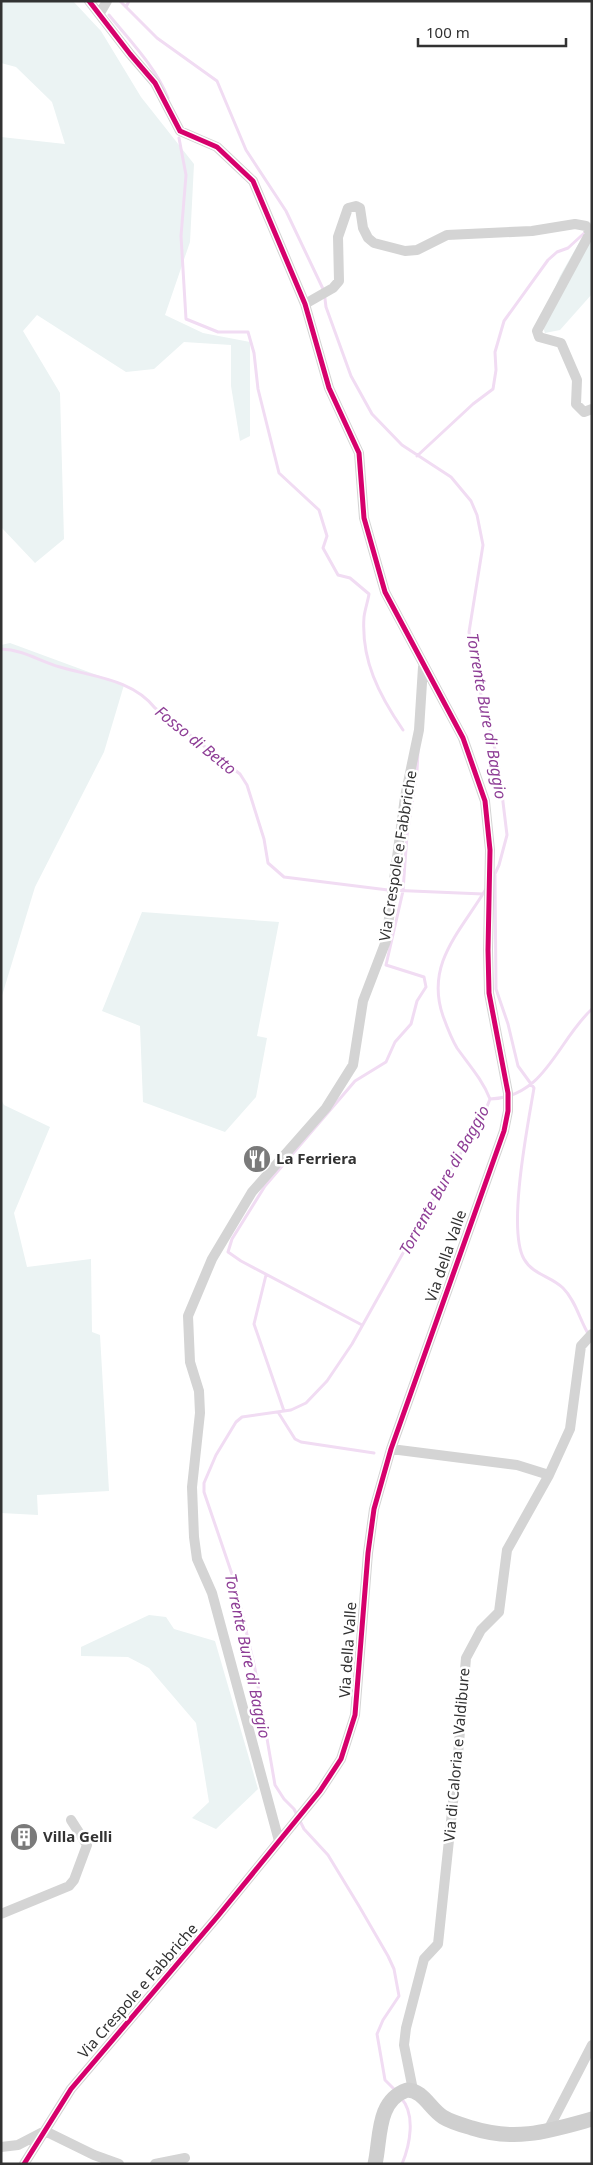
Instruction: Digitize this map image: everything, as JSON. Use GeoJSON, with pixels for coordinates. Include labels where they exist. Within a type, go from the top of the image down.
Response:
{"type":"FeatureCollection","features":[{"type":"Feature","properties":{"kind":"main road"},"geometry":{"type":"LineString","coordinates":[[374,2164],[381,2121],[402,2095],[444,2117],[498,2135],[516,2136],[547,2132],[592,2119]]}},
{"type":"Feature","properties":{"kind":"street"},"geometry":{"type":"LineString","coordinates":[[89,1],[130,54],[156,83],[180,131],[217,148],[253,181],[308,303],[329,388],[359,453],[364,518],[385,592],[423,666]]}},
{"type":"Feature","properties":{"kind":"street"},"geometry":{"type":"LineString","coordinates":[[100,13],[107,2]]}},
{"type":"Feature","properties":{"kind":"street"},"geometry":{"type":"LineString","coordinates":[[308,303],[338,284],[340,276],[338,237],[348,208],[356,206],[360,208],[363,228],[368,238],[374,244],[405,251],[417,250],[447,235],[532,231],[575,224],[586,226],[590,233],[537,331],[539,337],[561,343],[577,380],[576,404],[584,412],[592,409]]}},
{"type":"Feature","properties":{"kind":"street","name":"Via della Valle"},"geometry":{"type":"LineString","coordinates":[[279,1841],[334,1770],[352,1730],[357,1701],[371,1527],[391,1449],[504,1131],[509,1102],[505,1071],[489,993],[488,917],[490,850],[485,801],[463,738],[423,666]]}},
{"type":"Feature","properties":{"kind":"street","name":"Via Crespole e Fabbriche"},"geometry":{"type":"LineString","coordinates":[[24,2164],[70,2089],[279,1841],[212,1593],[197,1559],[192,1487],[200,1413],[199,1391],[190,1362],[188,1316],[212,1259],[252,1192],[326,1108],[353,1065],[364,1001],[386,942],[405,797],[419,730],[423,666]]}},
{"type":"Feature","properties":{"kind":"street","name":"Via di Caloria e Valdibure"},"geometry":{"type":"LineString","coordinates":[[402,2095],[406,2028],[424,1959],[438,1944],[466,1658],[481,1630],[499,1612],[508,1550],[549,1475],[570,1429],[581,1346],[592,1334]]}},
{"type":"Feature","properties":{"kind":"street"},"geometry":{"type":"LineString","coordinates":[[391,1449],[517,1465],[549,1475]]}},
{"type":"Feature","properties":{"kind":"street"},"geometry":{"type":"LineString","coordinates":[[1,1914],[69,1886],[74,1880],[87,1845],[71,1820]]}},
{"type":"Feature","properties":{"kind":"street"},"geometry":{"type":"LineString","coordinates":[[547,2132],[592,2045]]}},
{"type":"Feature","properties":{"kind":"street"},"geometry":{"type":"LineString","coordinates":[[1,2147],[18,2145],[45,2131],[94,2155],[119,2164]]}},
{"type":"Feature","properties":{"kind":"street"},"geometry":{"type":"LineString","coordinates":[[155,2164],[185,2158]]}},
{"type":"Feature","properties":{"kind":"shaded area"},"geometry":{"type":"Polygon","coordinates":[[[1,1],[73,1],[101,31],[141,97],[194,164],[190,242],[165,315],[203,333],[250,342],[250,436],[240,441],[231,386],[231,345],[184,342],[154,369],[126,372],[37,315],[23,331],[60,393],[64,539],[35,563],[1,527],[1,137],[65,144],[52,102],[16,67],[1,63],[1,1]]]}},
{"type":"Feature","properties":{"kind":"shaded area"},"geometry":{"type":"Polygon","coordinates":[[[592,220],[592,294],[560,330],[545,333],[541,321],[560,276],[592,220]]]}},
{"type":"Feature","properties":{"kind":"shaded area"},"geometry":{"type":"Polygon","coordinates":[[[10,643],[124,685],[104,752],[35,887],[1,999],[1,645],[10,643]]]}},
{"type":"Feature","properties":{"kind":"shaded area"},"geometry":{"type":"Polygon","coordinates":[[[142,912],[279,922],[257,1036],[267,1038],[256,1097],[225,1132],[143,1102],[140,1026],[102,1011],[142,912]]]}},
{"type":"Feature","properties":{"kind":"shaded area"},"geometry":{"type":"Polygon","coordinates":[[[1,1099],[4,1105],[50,1127],[14,1213],[27,1267],[91,1259],[92,1332],[100,1335],[109,1491],[37,1495],[38,1515],[1,1513],[1,1099]]]}},
{"type":"Feature","properties":{"kind":"shaded area"},"geometry":{"type":"Polygon","coordinates":[[[149,1615],[166,1617],[174,1629],[215,1641],[258,1789],[216,1829],[192,1818],[209,1802],[196,1723],[149,1668],[128,1657],[81,1656],[81,1647],[149,1615]]]}},
{"type":"Feature","properties":{"kind":"waterway","name":"Torrente Bure di Baggio"},"geometry":{"type":"LineString","coordinates":[[120,1],[157,38],[217,81],[246,150],[286,211],[324,291],[326,307],[351,376],[372,414],[402,445],[451,477],[471,501],[477,515],[483,545],[469,632],[476,675],[498,761],[507,835],[499,865],[493,878]]}},
{"type":"Feature","properties":{"kind":"waterway","name":"Torrente Bure di Baggio"},"geometry":{"type":"LineString","coordinates":[[126,7],[129,1]]}},
{"type":"Feature","properties":{"kind":"waterway"},"geometry":{"type":"LineString","coordinates":[[109,15],[149,65],[163,86],[168,98]]}},
{"type":"Feature","properties":{"kind":"waterway"},"geometry":{"type":"LineString","coordinates":[[179,138],[186,175],[181,236],[186,319],[218,332],[248,332],[254,353],[258,389],[279,473],[319,510],[327,536],[323,548],[338,575],[350,578],[369,594],[364,617],[365,648],[379,690],[403,730]]}},
{"type":"Feature","properties":{"kind":"waterway"},"geometry":{"type":"LineString","coordinates":[[417,456],[473,404],[493,389],[496,370],[495,352],[504,321],[548,260],[557,252],[568,248],[592,226]]}},
{"type":"Feature","properties":{"kind":"waterway","name":"Fosso di Betto"},"geometry":{"type":"LineString","coordinates":[[1,649],[17,651],[52,665],[111,680],[146,698],[155,708],[240,774],[247,785],[264,839],[268,863],[284,877],[388,890],[483,894]]}},
{"type":"Feature","properties":{"kind":"waterway"},"geometry":{"type":"LineString","coordinates":[[362,1325],[241,1261],[228,1252],[232,1239],[265,1186],[355,1081],[386,1062],[395,1042],[411,1024],[417,1001],[426,987],[424,977],[386,965],[403,891],[407,835],[417,771],[418,751]]}},
{"type":"Feature","properties":{"kind":"waterway"},"geometry":{"type":"LineString","coordinates":[[495,875],[496,989],[508,1024],[518,1066],[534,1088],[520,1176],[518,1201],[519,1245],[524,1259],[532,1269],[558,1284],[567,1293],[575,1305],[589,1335]]}},
{"type":"Feature","properties":{"kind":"waterway","name":"Torrente Bure di Baggio"},"geometry":{"type":"LineString","coordinates":[[396,2091],[385,2080],[377,2034],[383,2020],[399,1996],[394,1969],[328,1855],[304,1829],[294,1809],[284,1799],[275,1785],[255,1669],[235,1583],[204,1492],[204,1483],[216,1455],[236,1422],[242,1417],[291,1410],[306,1403],[327,1381],[352,1344],[431,1203],[484,1114],[490,1099],[451,1036],[443,1016],[438,980],[448,949],[486,889]]}},
{"type":"Feature","properties":{"kind":"waterway"},"geometry":{"type":"LineString","coordinates":[[490,1099],[509,1096],[524,1089],[537,1079],[592,1009]]}},
{"type":"Feature","properties":{"kind":"waterway"},"geometry":{"type":"LineString","coordinates":[[266,1275],[254,1324],[284,1411]]}},
{"type":"Feature","properties":{"kind":"waterway"},"geometry":{"type":"LineString","coordinates":[[278,1412],[295,1439],[301,1442],[374,1453]]}},
{"type":"Feature","properties":{"kind":"waterway","name":"Torrente Bure di Baggio"},"geometry":{"type":"LineString","coordinates":[[401,2098],[409,2112],[410,2121],[409,2139],[402,2164]]}},
{"type":"Feature","properties":{"kind":"cycle path"},"geometry":{"type":"LineString","coordinates":[[24,2164],[71,2089],[218,1916],[320,1791],[341,1759],[355,1715],[368,1553],[374,1509],[391,1449],[504,1131],[508,1111],[508,1093],[489,993],[490,850],[485,801],[463,738],[385,592],[364,518],[359,453],[329,388],[305,304],[253,181],[217,147],[180,131],[155,83],[89,1]]}},
{"type":"Feature","properties":{"kind":"place","name":"La Ferriera"},"geometry":{"type":"Point","coordinates":[257,1159]}},
{"type":"Feature","properties":{"kind":"place","name":"Villa Gelli"},"geometry":{"type":"Point","coordinates":[24,1837]}}]}
